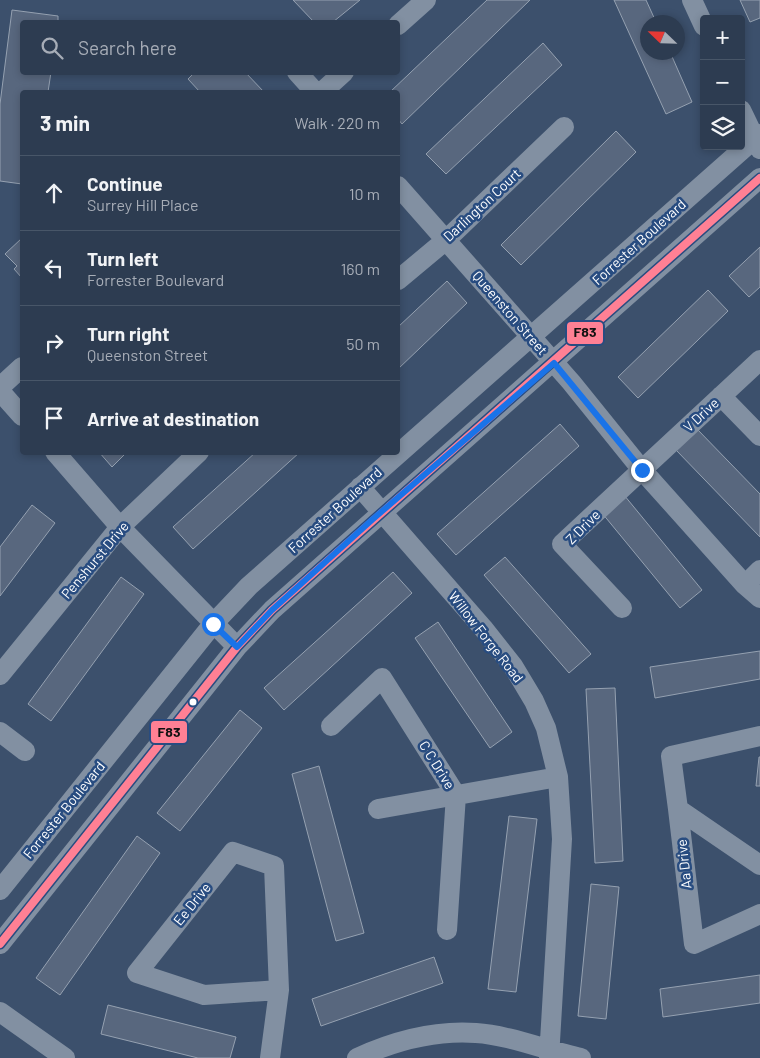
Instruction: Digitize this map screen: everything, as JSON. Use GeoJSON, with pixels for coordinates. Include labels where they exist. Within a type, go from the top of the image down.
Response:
{"type":"FeatureCollection","features":[{"type":"Feature","properties":{"kind":"street"},"geometry":{"type":"LineString","coordinates":[[400,23],[426,0]]}},
{"type":"Feature","properties":{"kind":"street"},"geometry":{"type":"LineString","coordinates":[[692,0],[700,17]]}},
{"type":"Feature","properties":{"kind":"street"},"geometry":{"type":"LineString","coordinates":[[300,75],[313,90]]}},
{"type":"Feature","properties":{"kind":"street"},"geometry":{"type":"LineString","coordinates":[[324,90],[341,75]]}},
{"type":"Feature","properties":{"kind":"street"},"geometry":{"type":"LineString","coordinates":[[745,117],[758,141]]}},
{"type":"Feature","properties":{"kind":"street","name":"Darlington Court"},"geometry":{"type":"LineString","coordinates":[[400,278],[446,240],[564,127]]}},
{"type":"Feature","properties":{"kind":"street","name":"Forrester Boulevard"},"geometry":{"type":"LineString","coordinates":[[400,452],[758,141]]}},
{"type":"Feature","properties":{"kind":"street"},"geometry":{"type":"LineString","coordinates":[[0,944],[237,647],[272,610],[554,363],[760,178]]}},
{"type":"Feature","properties":{"kind":"street","name":"Queenston Street"},"geometry":{"type":"LineString","coordinates":[[400,188],[554,363],[642,470],[745,585],[760,598]]}},
{"type":"Feature","properties":{"kind":"street","name":"V Drive"},"geometry":{"type":"LineString","coordinates":[[642,470],[760,360]]}},
{"type":"Feature","properties":{"kind":"street"},"geometry":{"type":"LineString","coordinates":[[20,369],[0,389],[20,414]]}},
{"type":"Feature","properties":{"kind":"street"},"geometry":{"type":"LineString","coordinates":[[721,396],[760,436]]}},
{"type":"Feature","properties":{"kind":"street"},"geometry":{"type":"LineString","coordinates":[[58,455],[120,526],[237,647]]}},
{"type":"Feature","properties":{"kind":"street","name":"Penshurst Drive"},"geometry":{"type":"LineString","coordinates":[[0,676],[120,526],[196,455]]}},
{"type":"Feature","properties":{"kind":"street","name":"Forrester Boulevard"},"geometry":{"type":"LineString","coordinates":[[0,890],[213,624],[249,586],[397,455]]}},
{"type":"Feature","properties":{"kind":"street","name":"Z Drive"},"geometry":{"type":"LineString","coordinates":[[622,608],[562,544],[642,470]]}},
{"type":"Feature","properties":{"kind":"street","name":"Willow Forge Road"},"geometry":{"type":"LineString","coordinates":[[360,487],[513,666],[534,701],[546,728],[558,777],[562,839],[549,1055]]}},
{"type":"Feature","properties":{"kind":"street"},"geometry":{"type":"LineString","coordinates":[[745,585],[760,570]]}},
{"type":"Feature","properties":{"kind":"street","name":"C C Drive"},"geometry":{"type":"LineString","coordinates":[[332,726],[382,678],[456,795],[447,930]]}},
{"type":"Feature","properties":{"kind":"street"},"geometry":{"type":"LineString","coordinates":[[0,732],[25,751]]}},
{"type":"Feature","properties":{"kind":"street"},"geometry":{"type":"LineString","coordinates":[[678,809],[671,756],[760,736]]}},
{"type":"Feature","properties":{"kind":"street"},"geometry":{"type":"LineString","coordinates":[[378,808],[558,777]]}},
{"type":"Feature","properties":{"kind":"street","name":"Aa Drive"},"geometry":{"type":"LineString","coordinates":[[678,809],[760,864]]}},
{"type":"Feature","properties":{"kind":"street","name":"Aa Drive"},"geometry":{"type":"LineString","coordinates":[[678,809],[694,944],[760,914]]}},
{"type":"Feature","properties":{"kind":"street","name":"Ee Drive"},"geometry":{"type":"LineString","coordinates":[[270,1058],[280,990],[274,866],[233,852],[136,973],[204,995],[280,990]]}},
{"type":"Feature","properties":{"kind":"street"},"geometry":{"type":"LineString","coordinates":[[0,1012],[65,1058]]}},
{"type":"Feature","properties":{"kind":"street"},"geometry":{"type":"LineString","coordinates":[[357,1058],[394,1044],[450,1033],[490,1035],[549,1055],[581,1058]]}},
{"type":"Feature","properties":{"kind":"building"},"geometry":{"type":"Polygon","coordinates":[[[293,0],[360,0],[335,20],[312,20],[293,0]]]}},
{"type":"Feature","properties":{"kind":"building"},"geometry":{"type":"Polygon","coordinates":[[[487,0],[530,0],[402,124],[400,122],[400,90],[392,90],[487,0]]]}},
{"type":"Feature","properties":{"kind":"building"},"geometry":{"type":"Polygon","coordinates":[[[614,0],[646,0],[653,15],[640,15],[640,57],[614,0]]]}},
{"type":"Feature","properties":{"kind":"building"},"geometry":{"type":"Polygon","coordinates":[[[740,0],[760,0],[760,18],[750,22],[740,0]]]}},
{"type":"Feature","properties":{"kind":"building"},"geometry":{"type":"Polygon","coordinates":[[[12,10],[58,16],[58,20],[20,20],[20,75],[51,75],[48,90],[20,90],[20,184],[0,181],[0,104],[12,10]]]}},
{"type":"Feature","properties":{"kind":"building"},"geometry":{"type":"Polygon","coordinates":[[[543,43],[562,65],[446,174],[426,154],[543,43]]]}},
{"type":"Feature","properties":{"kind":"building"},"geometry":{"type":"Polygon","coordinates":[[[641,60],[674,60],[692,102],[666,114],[641,60]]]}},
{"type":"Feature","properties":{"kind":"building"},"geometry":{"type":"Polygon","coordinates":[[[192,75],[248,75],[262,90],[198,90],[188,79],[192,75]]]}},
{"type":"Feature","properties":{"kind":"building"},"geometry":{"type":"Polygon","coordinates":[[[616,131],[636,152],[521,265],[501,245],[616,131]]]}},
{"type":"Feature","properties":{"kind":"building"},"geometry":{"type":"Polygon","coordinates":[[[20,240],[20,276],[14,269],[17,266],[5,254],[20,240]]]}},
{"type":"Feature","properties":{"kind":"building"},"geometry":{"type":"Polygon","coordinates":[[[760,247],[760,287],[749,297],[729,276],[760,247]]]}},
{"type":"Feature","properties":{"kind":"building"},"geometry":{"type":"Polygon","coordinates":[[[447,281],[467,303],[400,367],[400,325],[447,281]]]}},
{"type":"Feature","properties":{"kind":"building"},"geometry":{"type":"Polygon","coordinates":[[[708,290],[728,311],[638,398],[618,377],[708,290]]]}},
{"type":"Feature","properties":{"kind":"building"},"geometry":{"type":"Polygon","coordinates":[[[560,424],[579,446],[456,555],[437,534],[560,424]]]}},
{"type":"Feature","properties":{"kind":"building"},"geometry":{"type":"Polygon","coordinates":[[[697,429],[760,494],[760,537],[676,450],[697,429]]]}},
{"type":"Feature","properties":{"kind":"building"},"geometry":{"type":"Polygon","coordinates":[[[102,455],[124,455],[112,467],[102,455]]]}},
{"type":"Feature","properties":{"kind":"building"},"geometry":{"type":"Polygon","coordinates":[[[253,455],[297,455],[193,549],[173,527],[253,455]]]}},
{"type":"Feature","properties":{"kind":"building"},"geometry":{"type":"Polygon","coordinates":[[[624,495],[702,590],[680,608],[602,513],[624,495]]]}},
{"type":"Feature","properties":{"kind":"building"},"geometry":{"type":"Polygon","coordinates":[[[32,505],[55,523],[0,596],[0,547],[32,505]]]}},
{"type":"Feature","properties":{"kind":"building"},"geometry":{"type":"Polygon","coordinates":[[[505,557],[591,654],[569,673],[484,575],[505,557]]]}},
{"type":"Feature","properties":{"kind":"building"},"geometry":{"type":"Polygon","coordinates":[[[393,572],[412,593],[284,710],[264,688],[393,572]]]}},
{"type":"Feature","properties":{"kind":"building"},"geometry":{"type":"Polygon","coordinates":[[[121,577],[144,594],[51,721],[28,704],[121,577]]]}},
{"type":"Feature","properties":{"kind":"building"},"geometry":{"type":"Polygon","coordinates":[[[438,622],[512,732],[490,748],[415,638],[438,622]]]}},
{"type":"Feature","properties":{"kind":"building"},"geometry":{"type":"Polygon","coordinates":[[[760,651],[760,679],[655,698],[650,667],[760,651]]]}},
{"type":"Feature","properties":{"kind":"building"},"geometry":{"type":"Polygon","coordinates":[[[615,688],[623,861],[595,863],[586,689],[615,688]]]}},
{"type":"Feature","properties":{"kind":"building"},"geometry":{"type":"Polygon","coordinates":[[[240,710],[262,728],[180,831],[157,813],[240,710]]]}},
{"type":"Feature","properties":{"kind":"building"},"geometry":{"type":"Polygon","coordinates":[[[759,757],[760,786],[756,786],[759,757]]]}},
{"type":"Feature","properties":{"kind":"building"},"geometry":{"type":"Polygon","coordinates":[[[319,766],[364,933],[336,941],[292,774],[319,766]]]}},
{"type":"Feature","properties":{"kind":"building"},"geometry":{"type":"Polygon","coordinates":[[[509,816],[537,819],[516,992],[488,989],[509,816]]]}},
{"type":"Feature","properties":{"kind":"building"},"geometry":{"type":"Polygon","coordinates":[[[137,836],[160,853],[60,995],[36,978],[137,836]]]}},
{"type":"Feature","properties":{"kind":"building"},"geometry":{"type":"Polygon","coordinates":[[[591,884],[619,887],[606,1019],[578,1016],[591,884]]]}},
{"type":"Feature","properties":{"kind":"building"},"geometry":{"type":"Polygon","coordinates":[[[434,957],[443,983],[321,1026],[312,999],[434,957]]]}},
{"type":"Feature","properties":{"kind":"building"},"geometry":{"type":"Polygon","coordinates":[[[760,975],[760,1003],[663,1017],[660,989],[760,975]]]}},
{"type":"Feature","properties":{"kind":"building"},"geometry":{"type":"Polygon","coordinates":[[[108,1005],[236,1037],[230,1058],[198,1058],[101,1034],[108,1005]]]}},
{"type":"Feature","properties":{"kind":"transit line","name":"F83"},"geometry":{"type":"LineString","coordinates":[[0,944],[237,647],[272,610],[760,178]]}},
{"type":"Feature","properties":{"kind":"route"},"geometry":{"type":"LineString","coordinates":[[213,624],[237,647],[272,610],[373,519],[554,363],[642,470]]}}]}
